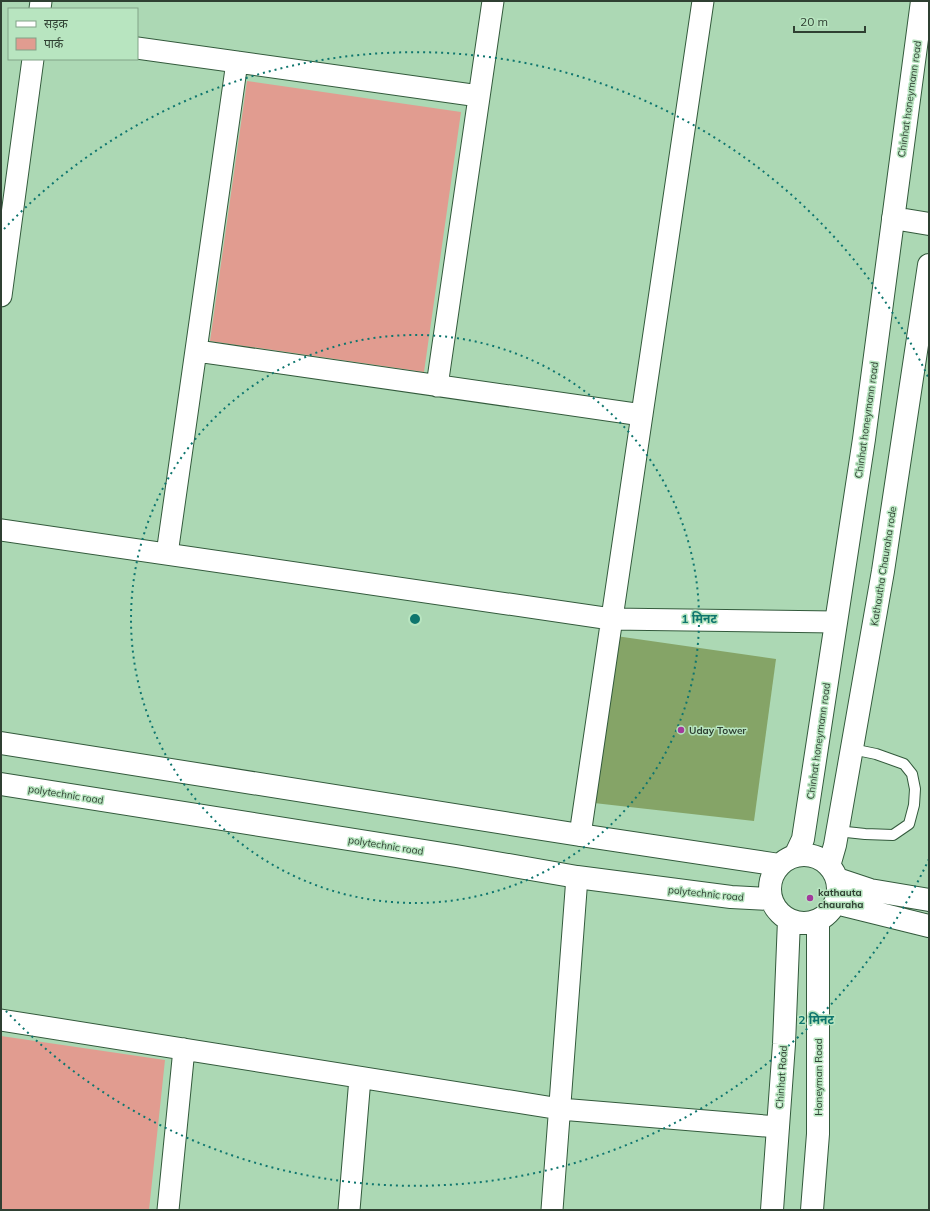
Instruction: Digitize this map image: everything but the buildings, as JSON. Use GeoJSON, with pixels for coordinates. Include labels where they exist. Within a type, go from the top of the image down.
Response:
{"type":"FeatureCollection","features":[{"type":"Feature","properties":{"kind":"street"},"geometry":{"type":"LineString","coordinates":[[437,386],[493,1]]}},
{"type":"Feature","properties":{"kind":"street"},"geometry":{"type":"LineString","coordinates":[[580,835],[703,1]]}},
{"type":"Feature","properties":{"kind":"street","name":"Chinhat honeymann road"},"geometry":{"type":"LineString","coordinates":[[793,853],[835,622],[864,439],[922,1]]}},
{"type":"Feature","properties":{"kind":"street"},"geometry":{"type":"LineString","coordinates":[[138,48],[479,96]]}},
{"type":"Feature","properties":{"kind":"street"},"geometry":{"type":"LineString","coordinates":[[1,296],[33,60]]}},
{"type":"Feature","properties":{"kind":"street"},"geometry":{"type":"LineString","coordinates":[[167,554],[237,62]]}},
{"type":"Feature","properties":{"kind":"street"},"geometry":{"type":"LineString","coordinates":[[893,218],[929,224]]}},
{"type":"Feature","properties":{"kind":"street","name":"Kathautha Chauraha rode"},"geometry":{"type":"LineString","coordinates":[[833,873],[837,831],[883,571],[929,265]]}},
{"type":"Feature","properties":{"kind":"street"},"geometry":{"type":"LineString","coordinates":[[197,351],[642,415]]}},
{"type":"Feature","properties":{"kind":"street"},"geometry":{"type":"LineString","coordinates":[[1,530],[611,619],[835,622]]}},
{"type":"Feature","properties":{"kind":"street"},"geometry":{"type":"LineString","coordinates":[[1,743],[580,835],[808,855],[819,858],[833,873],[870,890],[929,900]]}},
{"type":"Feature","properties":{"kind":"street","name":"polytechnic road"},"geometry":{"type":"LineString","coordinates":[[1,784],[449,855],[577,877],[731,897],[771,899]]}},
{"type":"Feature","properties":{"kind":"street"},"geometry":{"type":"LineString","coordinates":[[793,853],[772,875],[769,887],[771,899],[778,912],[789,920],[803,924],[818,921],[829,913],[836,903],[839,891],[833,873]]}},
{"type":"Feature","properties":{"kind":"street"},"geometry":{"type":"LineString","coordinates":[[552,1210],[577,877]]}},
{"type":"Feature","properties":{"kind":"street"},"geometry":{"type":"LineString","coordinates":[[836,903],[929,926]]}},
{"type":"Feature","properties":{"kind":"street","name":"Chinhat Road"},"geometry":{"type":"LineString","coordinates":[[772,1210],[784,1044],[789,920]]}},
{"type":"Feature","properties":{"kind":"street","name":"Honeyman Road"},"geometry":{"type":"LineString","coordinates":[[812,1210],[818,1134],[818,921]]}},
{"type":"Feature","properties":{"kind":"street"},"geometry":{"type":"LineString","coordinates":[[1,1020],[560,1109],[778,1127]]}},
{"type":"Feature","properties":{"kind":"street"},"geometry":{"type":"LineString","coordinates":[[168,1210],[184,1049]]}},
{"type":"Feature","properties":{"kind":"street"},"geometry":{"type":"LineString","coordinates":[[349,1210],[360,1078]]}},
{"type":"Feature","properties":{"kind":"lane"},"geometry":{"type":"LineString","coordinates":[[837,831],[893,836],[909,824],[914,805],[915,788],[912,774],[904,764],[876,754],[852,748]]}},
{"type":"Feature","properties":{"kind":"green space"},"geometry":{"type":"Polygon","coordinates":[[[247,81],[461,112],[424,372],[210,341],[247,81]]]}},
{"type":"Feature","properties":{"kind":"green space"},"geometry":{"type":"Polygon","coordinates":[[[1,1036],[165,1060],[149,1210],[1,1210],[1,1036]]]}},
{"type":"Feature","properties":{"kind":"place","name":"Uday Tower"},"geometry":{"type":"Point","coordinates":[681,730]}},
{"type":"Feature","properties":{"kind":"place","name":"kathauta chauraha"},"geometry":{"type":"Point","coordinates":[810,898]}}]}
